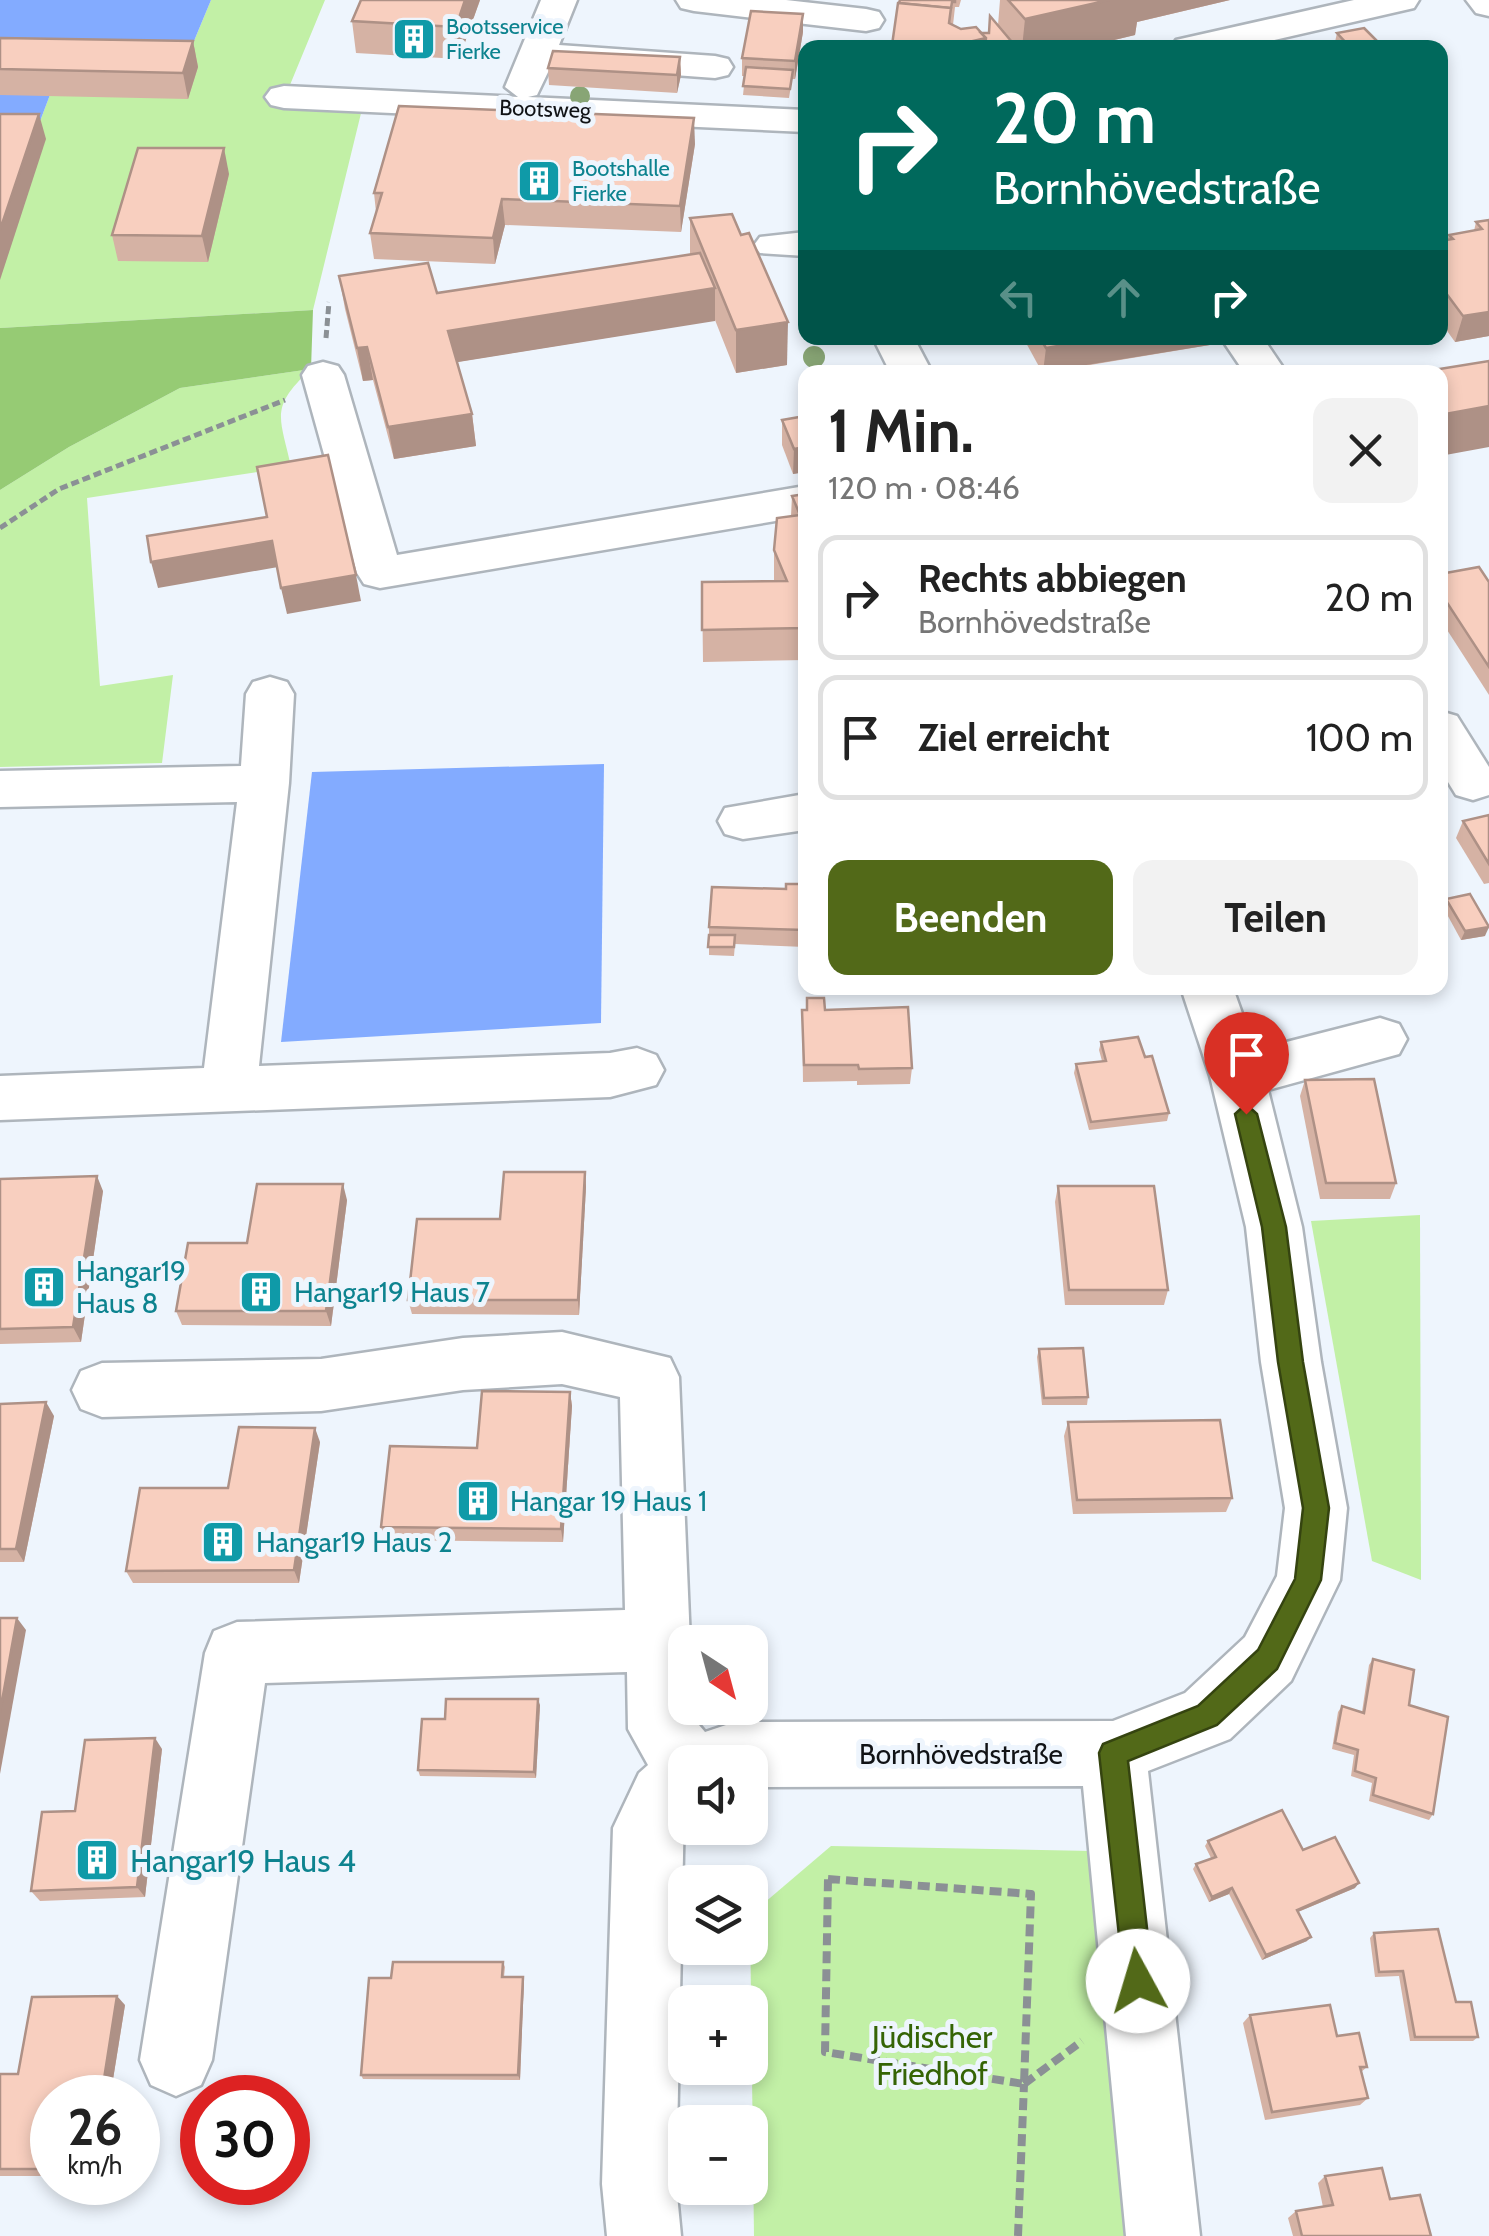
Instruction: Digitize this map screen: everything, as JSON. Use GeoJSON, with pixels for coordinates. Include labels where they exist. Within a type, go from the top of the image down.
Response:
{"type":"FeatureCollection","features":[{"type":"Feature","properties":{"kind":"street"},"geometry":{"type":"LineString","coordinates":[[516,108],[559,0]]}},
{"type":"Feature","properties":{"kind":"street"},"geometry":{"type":"LineString","coordinates":[[694,0],[867,23]]}},
{"type":"Feature","properties":{"kind":"street"},"geometry":{"type":"LineString","coordinates":[[1224,40],[1401,0]]}},
{"type":"Feature","properties":{"kind":"street"},"geometry":{"type":"LineString","coordinates":[[537,54],[715,68]]}},
{"type":"Feature","properties":{"kind":"street","name":"Bootsweg"},"geometry":{"type":"LineString","coordinates":[[284,98],[798,121]]}},
{"type":"Feature","properties":{"kind":"street"},"geometry":{"type":"LineString","coordinates":[[322,375],[380,573],[798,501]]}},
{"type":"Feature","properties":{"kind":"street"},"geometry":{"type":"LineString","coordinates":[[229,1090],[264,783],[270,694]]}},
{"type":"Feature","properties":{"kind":"street"},"geometry":{"type":"LineString","coordinates":[[1448,744],[1468,783]]}},
{"type":"Feature","properties":{"kind":"street"},"geometry":{"type":"LineString","coordinates":[[0,789],[264,783]]}},
{"type":"Feature","properties":{"kind":"street"},"geometry":{"type":"LineString","coordinates":[[743,821],[798,813]]}},
{"type":"Feature","properties":{"kind":"street","name":"Bornhövedstraße"},"geometry":{"type":"LineString","coordinates":[[768,1754],[1113,1753],[1208,1716],[1268,1660],[1308,1580],[1316,1508],[1290,1362],[1274,1227],[1237,1076],[1210,995]]}},
{"type":"Feature","properties":{"kind":"street"},"geometry":{"type":"LineString","coordinates":[[1237,1076],[1380,1039]]}},
{"type":"Feature","properties":{"kind":"street"},"geometry":{"type":"LineString","coordinates":[[0,1098],[610,1075],[637,1070]]}},
{"type":"Feature","properties":{"kind":"street"},"geometry":{"type":"LineString","coordinates":[[102,1390],[321,1385],[464,1364],[562,1358],[649,1377],[661,1729],[674,1745]]}},
{"type":"Feature","properties":{"kind":"street"},"geometry":{"type":"LineString","coordinates":[[176,2060],[237,1653],[656,1640]]}},
{"type":"Feature","properties":{"kind":"street"},"geometry":{"type":"LineString","coordinates":[[1113,1753],[1163,2236]]}},
{"type":"Feature","properties":{"kind":"street"},"geometry":{"type":"LineString","coordinates":[[644,2236],[638,2184],[647,1828],[668,1792]]}},
{"type":"Feature","properties":{"kind":"path"},"geometry":{"type":"LineString","coordinates":[[0,528],[59,489],[298,394],[322,375],[329,302]]}},
{"type":"Feature","properties":{"kind":"path"},"geometry":{"type":"LineString","coordinates":[[1018,2236],[1023,2084],[1030,1894],[828,1879],[825,2052],[1023,2084],[1095,2030]]}},
{"type":"Feature","properties":{"kind":"green space"},"geometry":{"type":"Polygon","coordinates":[[[211,0],[325,0],[285,97],[364,101],[313,310],[0,328],[0,227],[62,63],[184,65],[211,0]]]}},
{"type":"Feature","properties":{"kind":"green space"},"geometry":{"type":"Polygon","coordinates":[[[313,310],[311,369],[180,388],[69,447],[0,490],[0,328],[313,310]]]}},
{"type":"Feature","properties":{"kind":"green space"},"geometry":{"type":"Polygon","coordinates":[[[311,369],[283,404],[281,424],[291,467],[87,498],[100,686],[173,675],[162,763],[0,767],[0,490],[69,447],[180,388],[311,369]]]}},
{"type":"Feature","properties":{"kind":"green space"},"geometry":{"type":"Polygon","coordinates":[[[1420,1215],[1421,1580],[1372,1561],[1311,1221],[1420,1215]]]}},
{"type":"Feature","properties":{"kind":"green space","name":"Jüdischer Friedhof"},"geometry":{"type":"Polygon","coordinates":[[[831,1846],[1092,1851],[1136,2236],[754,2236],[754,2205],[768,2205],[768,2105],[752,2105],[752,2085],[768,2085],[768,1985],[751,1985],[751,1965],[768,1965],[768,1900],[831,1846]]]}},
{"type":"Feature","properties":{"kind":"water"},"geometry":{"type":"Polygon","coordinates":[[[0,0],[211,0],[184,65],[62,63],[0,227],[0,0]]]}},
{"type":"Feature","properties":{"kind":"water"},"geometry":{"type":"Polygon","coordinates":[[[604,764],[601,1023],[281,1042],[312,772],[604,764]]]}},
{"type":"Feature","properties":{"kind":"building"},"geometry":{"type":"Polygon","coordinates":[[[361,0],[465,0],[456,27],[352,21],[361,0]]]}},
{"type":"Feature","properties":{"kind":"building"},"geometry":{"type":"Polygon","coordinates":[[[1008,0],[1109,0],[1025,19],[1008,0]]]}},
{"type":"Feature","properties":{"kind":"building"},"geometry":{"type":"Polygon","coordinates":[[[955,2],[951,8],[899,3],[955,2]]]}},
{"type":"Feature","properties":{"kind":"building"},"geometry":{"type":"Polygon","coordinates":[[[898,3],[951,8],[949,23],[961,29],[976,27],[986,38],[977,40],[893,40],[898,3]]]}},
{"type":"Feature","properties":{"kind":"building"},"geometry":{"type":"Polygon","coordinates":[[[751,11],[803,14],[795,61],[742,58],[751,11]]]}},
{"type":"Feature","properties":{"kind":"building"},"geometry":{"type":"Polygon","coordinates":[[[990,16],[1010,40],[986,40],[981,33],[989,33],[990,16]]]}},
{"type":"Feature","properties":{"kind":"building"},"geometry":{"type":"Polygon","coordinates":[[[1364,28],[1376,40],[1344,40],[1337,33],[1364,28]]]}},
{"type":"Feature","properties":{"kind":"building"},"geometry":{"type":"Polygon","coordinates":[[[0,38],[193,41],[183,73],[0,69],[0,38]]]}},
{"type":"Feature","properties":{"kind":"building"},"geometry":{"type":"Polygon","coordinates":[[[553,51],[680,57],[677,75],[548,68],[553,51]]]}},
{"type":"Feature","properties":{"kind":"building"},"geometry":{"type":"Polygon","coordinates":[[[746,67],[793,70],[790,89],[743,86],[746,67]]]}},
{"type":"Feature","properties":{"kind":"building","name":"Bootshalle Fierke"},"geometry":{"type":"Polygon","coordinates":[[[399,106],[694,118],[680,206],[502,199],[493,238],[370,233],[382,193],[374,193],[399,106]]]}},
{"type":"Feature","properties":{"kind":"building"},"geometry":{"type":"Polygon","coordinates":[[[0,114],[39,114],[0,230],[0,114]]]}},
{"type":"Feature","properties":{"kind":"building"},"geometry":{"type":"Polygon","coordinates":[[[138,148],[224,148],[202,236],[112,235],[138,148]]]}},
{"type":"Feature","properties":{"kind":"building"},"geometry":{"type":"Polygon","coordinates":[[[732,214],[741,235],[749,233],[788,322],[736,330],[690,218],[732,214]]]}},
{"type":"Feature","properties":{"kind":"building"},"geometry":{"type":"Polygon","coordinates":[[[1489,220],[1489,312],[1463,316],[1448,296],[1448,240],[1453,239],[1449,235],[1482,229],[1476,222],[1489,220]]]}},
{"type":"Feature","properties":{"kind":"building"},"geometry":{"type":"Polygon","coordinates":[[[700,253],[715,288],[448,331],[472,414],[388,427],[367,347],[357,348],[339,276],[428,263],[437,293],[700,253]]]}},
{"type":"Feature","properties":{"kind":"building"},"geometry":{"type":"Polygon","coordinates":[[[1489,361],[1489,406],[1448,414],[1448,368],[1489,361]]]}},
{"type":"Feature","properties":{"kind":"building"},"geometry":{"type":"Polygon","coordinates":[[[798,417],[798,448],[794,449],[782,420],[798,417]]]}},
{"type":"Feature","properties":{"kind":"building"},"geometry":{"type":"Polygon","coordinates":[[[328,455],[356,575],[281,588],[272,541],[151,562],[147,536],[267,517],[257,467],[328,455]]]}},
{"type":"Feature","properties":{"kind":"building"},"geometry":{"type":"Polygon","coordinates":[[[798,515],[798,628],[702,630],[702,582],[787,581],[774,550],[777,518],[798,515]]]}},
{"type":"Feature","properties":{"kind":"building"},"geometry":{"type":"Polygon","coordinates":[[[1479,567],[1489,582],[1489,667],[1448,604],[1448,573],[1479,567]]]}},
{"type":"Feature","properties":{"kind":"building"},"geometry":{"type":"Polygon","coordinates":[[[1489,815],[1489,864],[1463,821],[1489,815]]]}},
{"type":"Feature","properties":{"kind":"building"},"geometry":{"type":"Polygon","coordinates":[[[786,884],[798,884],[798,930],[709,927],[712,887],[786,889],[786,884]]]}},
{"type":"Feature","properties":{"kind":"building"},"geometry":{"type":"Polygon","coordinates":[[[1470,894],[1489,927],[1465,931],[1448,899],[1470,894]]]}},
{"type":"Feature","properties":{"kind":"building"},"geometry":{"type":"Polygon","coordinates":[[[709,935],[735,935],[734,947],[708,947],[709,935]]]}},
{"type":"Feature","properties":{"kind":"building"},"geometry":{"type":"Polygon","coordinates":[[[807,998],[824,998],[825,1010],[908,1007],[912,1068],[804,1065],[802,1010],[807,1010],[807,998]]]}},
{"type":"Feature","properties":{"kind":"building"},"geometry":{"type":"Polygon","coordinates":[[[1138,1037],[1145,1057],[1152,1056],[1169,1113],[1091,1122],[1076,1064],[1106,1061],[1101,1042],[1138,1037]]]}},
{"type":"Feature","properties":{"kind":"building"},"geometry":{"type":"Polygon","coordinates":[[[1374,1079],[1396,1183],[1326,1183],[1305,1080],[1374,1079]]]}},
{"type":"Feature","properties":{"kind":"building"},"geometry":{"type":"Polygon","coordinates":[[[504,1172],[585,1172],[578,1300],[408,1300],[417,1219],[500,1219],[504,1172]]]}},
{"type":"Feature","properties":{"kind":"building","name":"Hangar19 Haus 8"},"geometry":{"type":"Polygon","coordinates":[[[97,1176],[73,1327],[0,1329],[0,1179],[97,1176]]]}},
{"type":"Feature","properties":{"kind":"building","name":"Hangar19 Haus 7"},"geometry":{"type":"Polygon","coordinates":[[[257,1184],[343,1184],[326,1311],[176,1311],[188,1243],[247,1243],[257,1184]]]}},
{"type":"Feature","properties":{"kind":"building"},"geometry":{"type":"Polygon","coordinates":[[[1058,1186],[1154,1186],[1168,1290],[1069,1290],[1058,1186]]]}},
{"type":"Feature","properties":{"kind":"building"},"geometry":{"type":"Polygon","coordinates":[[[1083,1348],[1088,1397],[1044,1398],[1039,1349],[1083,1348]]]}},
{"type":"Feature","properties":{"kind":"building","name":"Hangar 19 Haus 1"},"geometry":{"type":"Polygon","coordinates":[[[482,1391],[570,1392],[561,1529],[381,1527],[390,1446],[477,1448],[482,1391]]]}},
{"type":"Feature","properties":{"kind":"building"},"geometry":{"type":"Polygon","coordinates":[[[46,1402],[16,1549],[0,1549],[0,1404],[46,1402]]]}},
{"type":"Feature","properties":{"kind":"building"},"geometry":{"type":"Polygon","coordinates":[[[1220,1420],[1232,1498],[1077,1500],[1068,1422],[1220,1420]]]}},
{"type":"Feature","properties":{"kind":"building","name":"Hangar19 Haus 2"},"geometry":{"type":"Polygon","coordinates":[[[239,1427],[315,1428],[294,1570],[126,1571],[140,1488],[228,1488],[239,1427]]]}},
{"type":"Feature","properties":{"kind":"building"},"geometry":{"type":"Polygon","coordinates":[[[0,1618],[17,1618],[0,1712],[0,1618]]]}},
{"type":"Feature","properties":{"kind":"building"},"geometry":{"type":"Polygon","coordinates":[[[1373,1659],[1414,1670],[1409,1705],[1448,1717],[1433,1814],[1373,1795],[1376,1778],[1355,1771],[1358,1750],[1335,1743],[1342,1706],[1364,1713],[1373,1659]]]}},
{"type":"Feature","properties":{"kind":"building"},"geometry":{"type":"Polygon","coordinates":[[[446,1699],[538,1699],[534,1772],[418,1770],[422,1719],[445,1719],[446,1699]]]}},
{"type":"Feature","properties":{"kind":"building","name":"Hangar19 Haus 4"},"geometry":{"type":"Polygon","coordinates":[[[155,1738],[137,1887],[31,1891],[42,1812],[75,1811],[85,1740],[155,1738]]]}},
{"type":"Feature","properties":{"kind":"building"},"geometry":{"type":"Polygon","coordinates":[[[1282,1810],[1303,1850],[1335,1837],[1359,1883],[1297,1910],[1311,1937],[1266,1955],[1232,1888],[1212,1897],[1196,1864],[1216,1857],[1208,1841],[1282,1810]]]}},
{"type":"Feature","properties":{"kind":"building"},"geometry":{"type":"Polygon","coordinates":[[[1438,1929],[1456,2002],[1471,2002],[1478,2037],[1415,2037],[1403,1971],[1379,1972],[1374,1933],[1438,1929]]]}},
{"type":"Feature","properties":{"kind":"building"},"geometry":{"type":"Polygon","coordinates":[[[393,1962],[503,1962],[502,1977],[523,1977],[518,2075],[361,2075],[369,1978],[391,1978],[393,1962]]]}},
{"type":"Feature","properties":{"kind":"building"},"geometry":{"type":"Polygon","coordinates":[[[117,1996],[105,2075],[30,2075],[30,2169],[0,2169],[0,2074],[18,2074],[32,1997],[117,1996]]]}},
{"type":"Feature","properties":{"kind":"building"},"geometry":{"type":"Polygon","coordinates":[[[1330,2005],[1337,2036],[1359,2033],[1367,2067],[1360,2067],[1368,2098],[1272,2112],[1250,2015],[1330,2005]]]}},
{"type":"Feature","properties":{"kind":"building"},"geometry":{"type":"Polygon","coordinates":[[[1382,2168],[1390,2199],[1420,2195],[1431,2236],[1302,2236],[1296,2211],[1333,2205],[1325,2176],[1382,2168]]]}},
{"type":"Feature","properties":{"kind":"place","name":"Bootsservice Fierke"},"geometry":{"type":"Point","coordinates":[414,39]}},
{"type":"Feature","properties":{"kind":"place","name":"Bootshalle Fierke"},"geometry":{"type":"Point","coordinates":[539,181]}},
{"type":"Feature","properties":{"kind":"place","name":"Hangar19 Haus 8"},"geometry":{"type":"Point","coordinates":[44,1287]}},
{"type":"Feature","properties":{"kind":"place","name":"Hangar19 Haus 7"},"geometry":{"type":"Point","coordinates":[261,1292]}},
{"type":"Feature","properties":{"kind":"place","name":"Hangar 19 Haus 1"},"geometry":{"type":"Point","coordinates":[478,1501]}},
{"type":"Feature","properties":{"kind":"place","name":"Hangar19 Haus 2"},"geometry":{"type":"Point","coordinates":[223,1542]}},
{"type":"Feature","properties":{"kind":"place","name":"Hangar19 Haus 4"},"geometry":{"type":"Point","coordinates":[97,1860]}},
{"type":"Feature","properties":{"kind":"route"},"geometry":{"type":"LineString","coordinates":[[1138,1981],[1113,1753],[1208,1716],[1268,1660],[1308,1580],[1316,1508],[1290,1362],[1274,1227],[1246,1114]]}}]}
